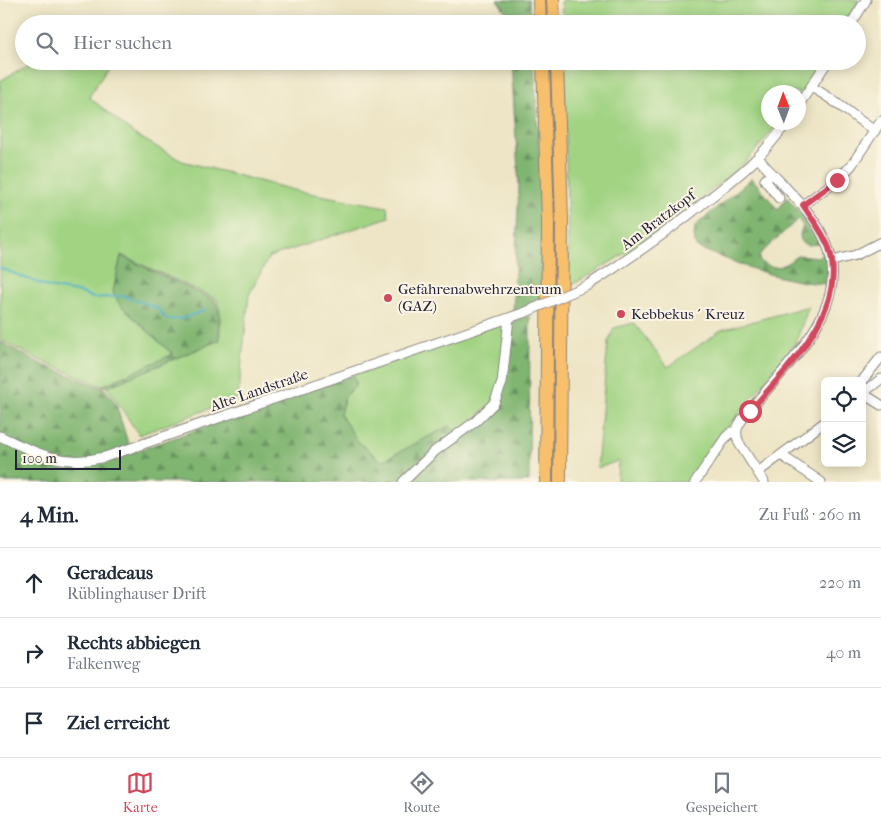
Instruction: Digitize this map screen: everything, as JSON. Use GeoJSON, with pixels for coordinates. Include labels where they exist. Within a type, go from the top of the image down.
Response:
{"type":"FeatureCollection","features":[{"type":"Feature","properties":{"kind":"highway"},"geometry":{"type":"LineString","coordinates":[[539,0],[540,15]]}},
{"type":"Feature","properties":{"kind":"highway"},"geometry":{"type":"LineString","coordinates":[[552,0],[553,15]]}},
{"type":"Feature","properties":{"kind":"highway"},"geometry":{"type":"LineString","coordinates":[[543,70],[548,222],[546,482]]}},
{"type":"Feature","properties":{"kind":"highway"},"geometry":{"type":"LineString","coordinates":[[557,70],[562,221],[560,482]]}},
{"type":"Feature","properties":{"kind":"street"},"geometry":{"type":"LineString","coordinates":[[857,15],[866,0]]}},
{"type":"Feature","properties":{"kind":"street"},"geometry":{"type":"LineString","coordinates":[[806,94],[822,70]]}},
{"type":"Feature","properties":{"kind":"street"},"geometry":{"type":"LineString","coordinates":[[811,86],[831,98],[851,115],[875,131]]}},
{"type":"Feature","properties":{"kind":"street"},"geometry":{"type":"LineString","coordinates":[[803,205],[837,180],[851,166],[881,121]]}},
{"type":"Feature","properties":{"kind":"street","name":"Am Bratzkopf"},"geometry":{"type":"LineString","coordinates":[[526,312],[588,285],[650,245],[759,159],[781,130]]}},
{"type":"Feature","properties":{"kind":"street"},"geometry":{"type":"LineString","coordinates":[[759,159],[803,205],[824,237],[832,261],[830,291],[822,315],[811,336],[790,365],[774,381],[741,421],[737,431],[739,443],[764,482]]}},
{"type":"Feature","properties":{"kind":"street"},"geometry":{"type":"LineString","coordinates":[[772,173],[764,180],[779,198]]}},
{"type":"Feature","properties":{"kind":"street"},"geometry":{"type":"LineString","coordinates":[[832,261],[856,255],[881,242]]}},
{"type":"Feature","properties":{"kind":"street","name":"Alte Landstraße"},"geometry":{"type":"LineString","coordinates":[[0,436],[33,452],[64,460],[75,461],[105,457],[526,312]]}},
{"type":"Feature","properties":{"kind":"street"},"geometry":{"type":"LineString","coordinates":[[403,482],[435,451],[476,421],[494,403],[502,383],[509,318]]}},
{"type":"Feature","properties":{"kind":"street"},"geometry":{"type":"LineString","coordinates":[[865,377],[881,357]]}},
{"type":"Feature","properties":{"kind":"street"},"geometry":{"type":"LineString","coordinates":[[866,390],[881,379]]}},
{"type":"Feature","properties":{"kind":"street"},"geometry":{"type":"LineString","coordinates":[[866,396],[881,405]]}},
{"type":"Feature","properties":{"kind":"street"},"geometry":{"type":"LineString","coordinates":[[758,472],[782,455],[800,438],[821,425]]}},
{"type":"Feature","properties":{"kind":"street"},"geometry":{"type":"LineString","coordinates":[[695,482],[726,438],[732,432],[737,431]]}},
{"type":"Feature","properties":{"kind":"street"},"geometry":{"type":"LineString","coordinates":[[782,455],[820,482]]}},
{"type":"Feature","properties":{"kind":"green space"},"geometry":{"type":"Polygon","coordinates":[[[497,0],[529,0],[530,15],[508,15],[497,0]]]}},
{"type":"Feature","properties":{"kind":"green space"},"geometry":{"type":"Polygon","coordinates":[[[561,0],[859,0],[850,15],[562,15],[561,0]]]}},
{"type":"Feature","properties":{"kind":"green space"},"geometry":{"type":"Polygon","coordinates":[[[18,70],[106,70],[89,97],[134,134],[182,161],[298,191],[387,207],[389,217],[269,257],[249,295],[238,398],[139,435],[107,387],[220,340],[220,311],[217,299],[121,255],[113,292],[120,305],[173,355],[102,386],[41,361],[0,340],[0,81],[18,70]]]}},
{"type":"Feature","properties":{"kind":"green space"},"geometry":{"type":"Polygon","coordinates":[[[512,70],[534,70],[543,224],[542,302],[513,313],[519,186],[512,70]]]}},
{"type":"Feature","properties":{"kind":"green space"},"geometry":{"type":"Polygon","coordinates":[[[564,70],[817,70],[806,88],[806,85],[761,85],[761,130],[773,130],[743,165],[651,238],[569,287],[564,70]]]}},
{"type":"Feature","properties":{"kind":"green space"},"geometry":{"type":"Polygon","coordinates":[[[752,178],[778,210],[787,197],[820,237],[819,244],[807,245],[801,242],[800,234],[803,226],[798,219],[760,254],[759,261],[775,267],[784,265],[798,255],[818,257],[823,252],[829,259],[829,284],[794,280],[761,272],[696,247],[695,226],[752,178]]]}},
{"type":"Feature","properties":{"kind":"green space"},"geometry":{"type":"Polygon","coordinates":[[[121,256],[215,300],[219,312],[219,340],[107,387],[102,386],[173,354],[120,305],[113,292],[121,256]]]}},
{"type":"Feature","properties":{"kind":"green space"},"geometry":{"type":"Polygon","coordinates":[[[809,306],[795,344],[727,428],[689,482],[617,482],[618,461],[597,468],[608,342],[614,328],[634,323],[668,367],[721,330],[809,306]]]}},
{"type":"Feature","properties":{"kind":"green space"},"geometry":{"type":"Polygon","coordinates":[[[530,316],[529,482],[0,482],[0,342],[41,364],[105,389],[116,404],[131,453],[353,375],[357,385],[345,396],[340,414],[358,442],[382,461],[449,426],[462,436],[495,405],[512,321],[530,316]]]}},
{"type":"Feature","properties":{"kind":"green space"},"geometry":{"type":"Polygon","coordinates":[[[506,322],[500,383],[492,403],[460,434],[449,426],[382,461],[358,442],[340,414],[345,396],[357,385],[353,375],[506,322]]]}},
{"type":"Feature","properties":{"kind":"waterway"},"geometry":{"type":"LineString","coordinates":[[0,268],[48,287],[82,293],[93,298],[124,296],[157,308],[166,319],[181,319],[205,310]]}},
{"type":"Feature","properties":{"kind":"place","name":"Gefahrenabwehrzentrum (GAZ)"},"geometry":{"type":"Point","coordinates":[388,298]}},
{"type":"Feature","properties":{"kind":"place","name":"Kebbekus´ Kreuz"},"geometry":{"type":"Point","coordinates":[621,314]}},
{"type":"Feature","properties":{"kind":"route"},"geometry":{"type":"LineString","coordinates":[[750,411],[801,352],[822,315],[830,291],[832,261],[824,237],[803,205],[837,180]]}}]}
